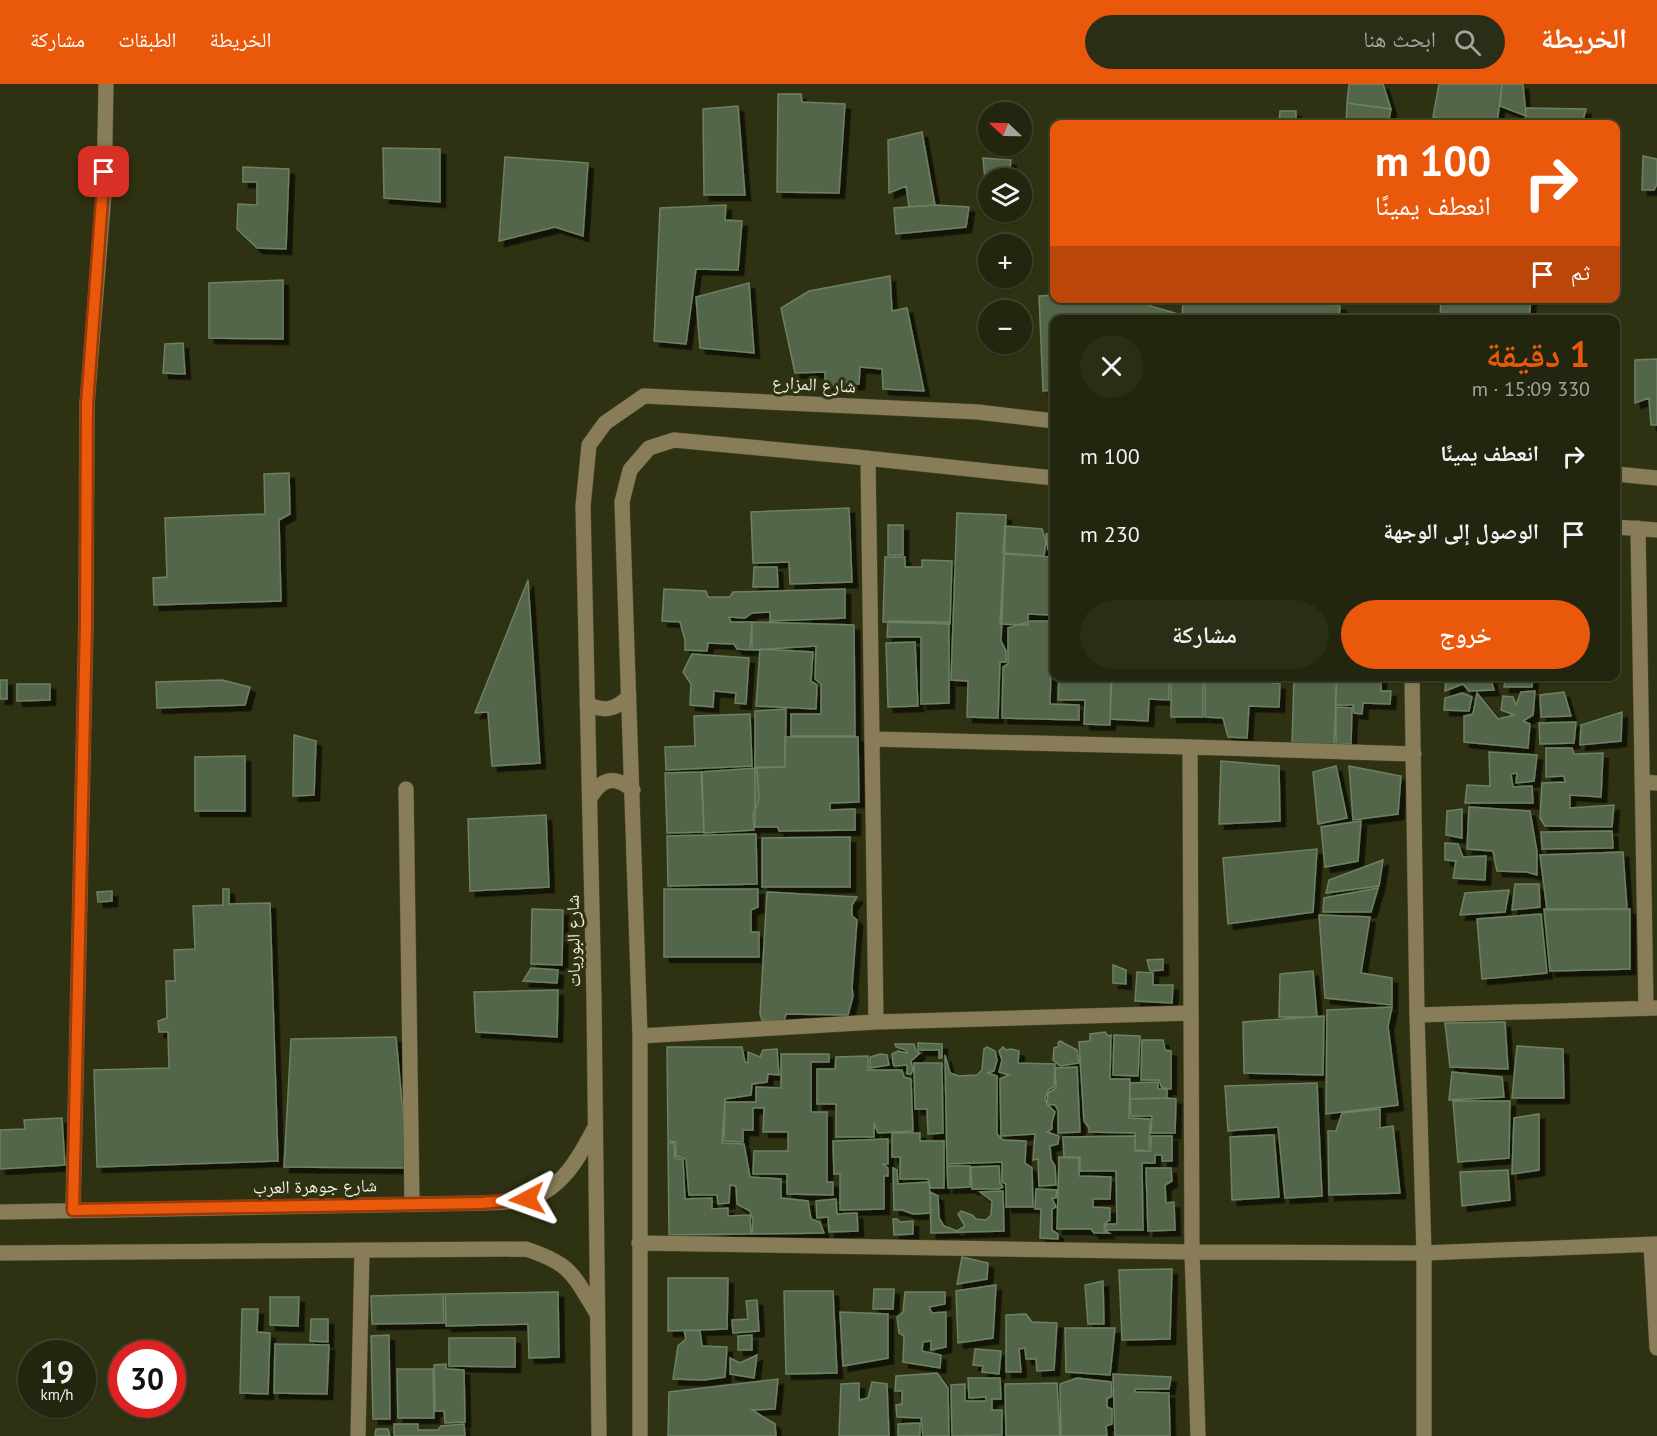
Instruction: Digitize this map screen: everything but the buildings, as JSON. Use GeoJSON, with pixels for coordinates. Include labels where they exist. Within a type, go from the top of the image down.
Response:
{"type":"FeatureCollection","features":[{"type":"Feature","properties":{"kind":"street"},"geometry":{"type":"LineString","coordinates":[[73,1210],[86,635],[87,404],[104,194],[106,84]]}},
{"type":"Feature","properties":{"kind":"street","name":"شارع المزارع"},"geometry":{"type":"LineString","coordinates":[[589,445],[605,423],[644,396],[978,412],[1050,421]]}},
{"type":"Feature","properties":{"kind":"street"},"geometry":{"type":"LineString","coordinates":[[640,1436],[640,1036],[622,502],[630,470],[649,448],[674,440],[1050,478]]}},
{"type":"Feature","properties":{"kind":"street","name":"شارع البوريات"},"geometry":{"type":"LineString","coordinates":[[589,445],[583,506],[590,798],[599,1436]]}},
{"type":"Feature","properties":{"kind":"street"},"geometry":{"type":"LineString","coordinates":[[868,458],[876,1022]]}},
{"type":"Feature","properties":{"kind":"street"},"geometry":{"type":"LineString","coordinates":[[1620,474],[1657,478]]}},
{"type":"Feature","properties":{"kind":"street"},"geometry":{"type":"LineString","coordinates":[[1620,527],[1657,530]]}},
{"type":"Feature","properties":{"kind":"street"},"geometry":{"type":"LineString","coordinates":[[1417,1015],[1651,1008],[1650,783],[1638,528]]}},
{"type":"Feature","properties":{"kind":"street"},"geometry":{"type":"LineString","coordinates":[[1412,681],[1417,1015],[1424,1253],[1424,1436]]}},
{"type":"Feature","properties":{"kind":"street"},"geometry":{"type":"LineString","coordinates":[[587,704],[598,709],[610,709],[621,704],[629,696]]}},
{"type":"Feature","properties":{"kind":"street"},"geometry":{"type":"LineString","coordinates":[[872,739],[1414,754]]}},
{"type":"Feature","properties":{"kind":"street"},"geometry":{"type":"LineString","coordinates":[[1191,747],[1192,1252],[1198,1436]]}},
{"type":"Feature","properties":{"kind":"street"},"geometry":{"type":"LineString","coordinates":[[590,798],[597,786],[609,780],[622,782],[633,790]]}},
{"type":"Feature","properties":{"kind":"street"},"geometry":{"type":"LineString","coordinates":[[406,789],[411,1204]]}},
{"type":"Feature","properties":{"kind":"street"},"geometry":{"type":"LineString","coordinates":[[640,1036],[876,1022],[1191,1013]]}},
{"type":"Feature","properties":{"kind":"street","name":"شارع جوهرة العرب"},"geometry":{"type":"LineString","coordinates":[[0,1212],[411,1204],[527,1199],[549,1190],[566,1174],[581,1154],[595,1126]]}},
{"type":"Feature","properties":{"kind":"street"},"geometry":{"type":"LineString","coordinates":[[639,1243],[1192,1252],[1424,1253],[1654,1245],[1657,1348]]}},
{"type":"Feature","properties":{"kind":"street"},"geometry":{"type":"LineString","coordinates":[[0,1253],[526,1249],[550,1257],[573,1274],[597,1314]]}},
{"type":"Feature","properties":{"kind":"street"},"geometry":{"type":"LineString","coordinates":[[358,1436],[362,1250]]}},
{"type":"Feature","properties":{"kind":"route"},"geometry":{"type":"LineString","coordinates":[[104,172],[87,404],[86,623],[73,1210],[481,1203],[527,1199]]}}]}
